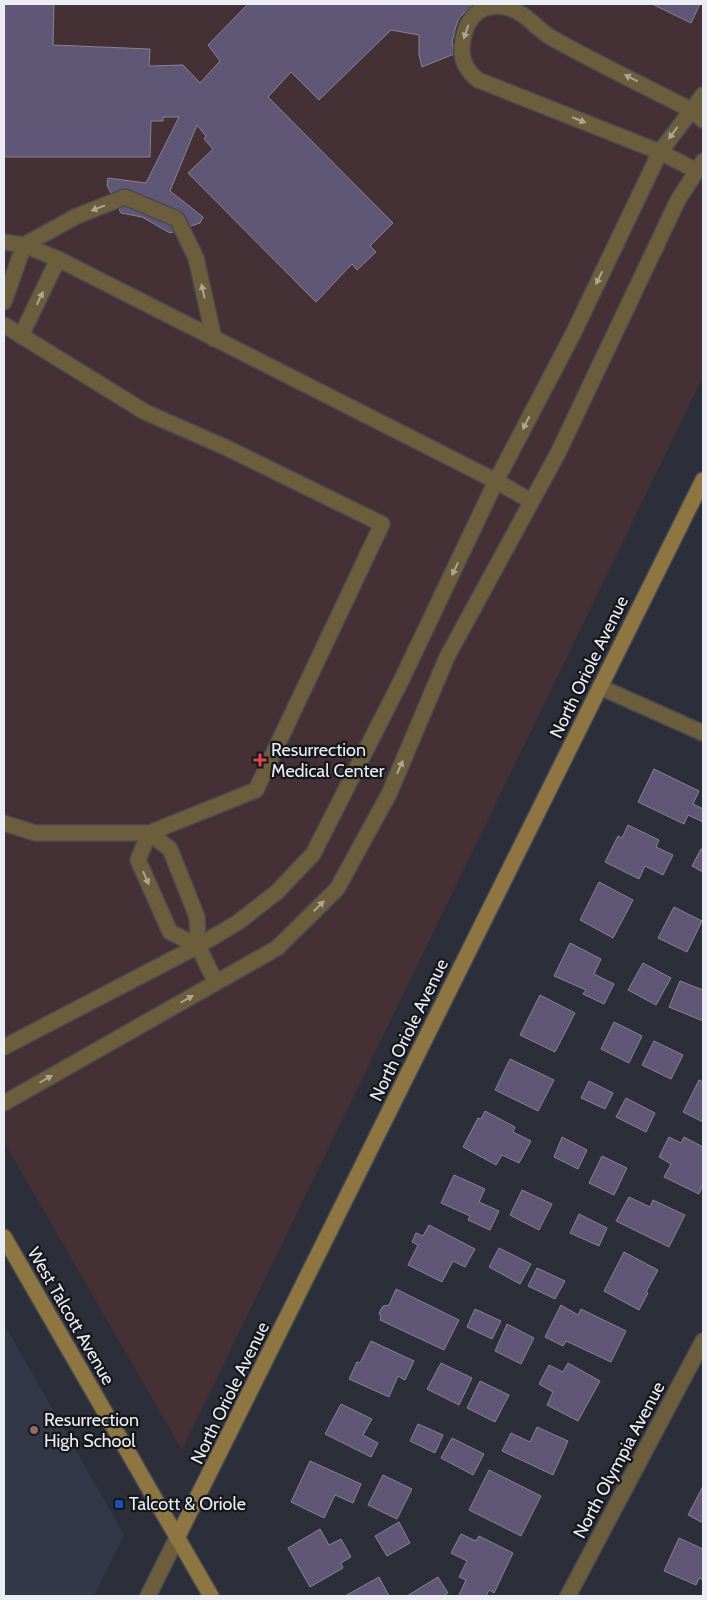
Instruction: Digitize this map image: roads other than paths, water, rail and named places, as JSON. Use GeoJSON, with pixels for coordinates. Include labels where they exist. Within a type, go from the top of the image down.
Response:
{"type":"FeatureCollection","features":[{"type":"Feature","properties":{"kind":"street"},"geometry":{"type":"LineString","coordinates":[[4,1104],[278,948],[337,889],[389,794],[447,656],[558,453],[678,200],[700,166],[478,80],[471,74],[462,54],[467,26],[475,13],[484,8],[493,7],[504,7],[514,10],[524,15],[550,37],[691,110],[703,120]]}},
{"type":"Feature","properties":{"kind":"street"},"geometry":{"type":"LineString","coordinates":[[4,1047],[198,946],[237,923],[277,892],[313,854],[402,679],[496,481],[573,334],[660,152],[703,95]]}},
{"type":"Feature","properties":{"kind":"street"},"geometry":{"type":"LineString","coordinates":[[4,302],[24,245],[77,216],[125,197],[177,219],[196,258],[214,338]]}},
{"type":"Feature","properties":{"kind":"street"},"geometry":{"type":"LineString","coordinates":[[4,242],[24,245],[58,259],[496,481],[531,501]]}},
{"type":"Feature","properties":{"kind":"street"},"geometry":{"type":"LineString","coordinates":[[21,336],[58,259]]}},
{"type":"Feature","properties":{"kind":"street"},"geometry":{"type":"LineString","coordinates":[[4,325],[145,412],[227,448],[382,524],[256,790],[149,833],[35,833],[4,823]]}},
{"type":"Feature","properties":{"kind":"street","name":"North Oriole Avenue"},"geometry":{"type":"LineString","coordinates":[[148,1596],[703,480]]}},
{"type":"Feature","properties":{"kind":"street"},"geometry":{"type":"LineString","coordinates":[[600,687],[703,733]]}},
{"type":"Feature","properties":{"kind":"street"},"geometry":{"type":"LineString","coordinates":[[149,833],[138,860],[170,932],[198,946]]}},
{"type":"Feature","properties":{"kind":"street"},"geometry":{"type":"LineString","coordinates":[[149,833],[170,849],[197,917],[198,946],[216,983]]}},
{"type":"Feature","properties":{"kind":"street","name":"West Talcott Avenue"},"geometry":{"type":"LineString","coordinates":[[4,1237],[211,1596]]}},
{"type":"Feature","properties":{"kind":"street","name":"North Olympia Avenue"},"geometry":{"type":"LineString","coordinates":[[568,1596],[703,1341]]}},
{"type":"Feature","properties":{"kind":"place","name":"Resurrection Medical Center"},"geometry":{"type":"Point","coordinates":[260,760]}},
{"type":"Feature","properties":{"kind":"place","name":"Resurrection High School"},"geometry":{"type":"Point","coordinates":[34,1430]}},
{"type":"Feature","properties":{"kind":"place","name":"Talcott & Oriole"},"geometry":{"type":"Point","coordinates":[119,1504]}}]}
